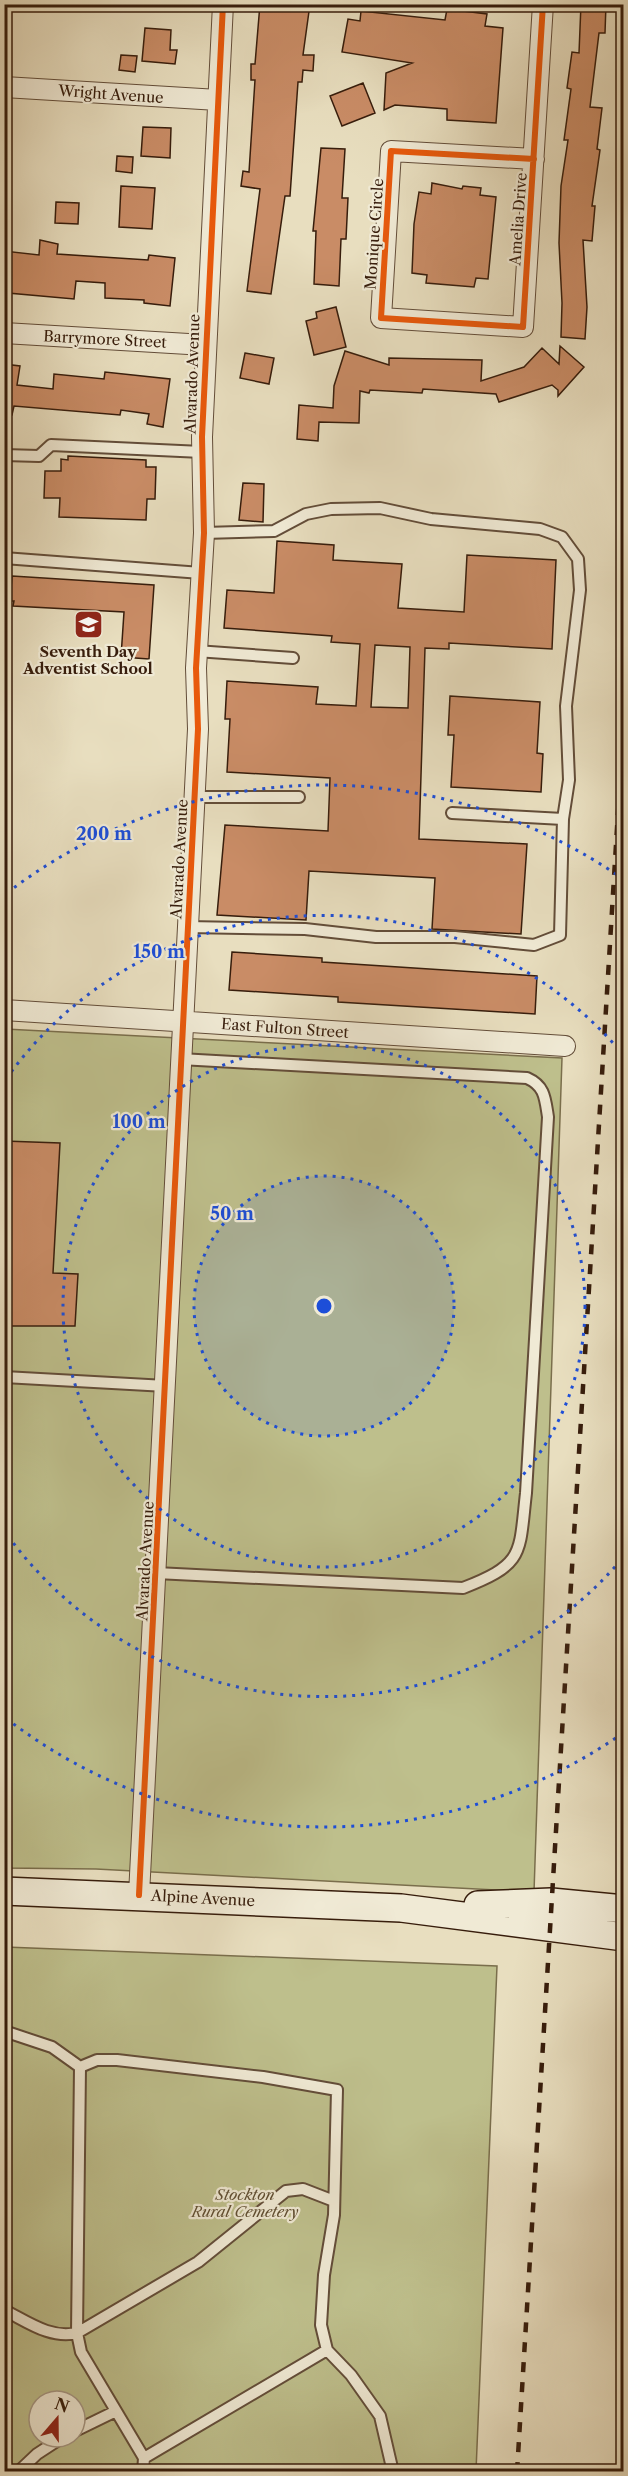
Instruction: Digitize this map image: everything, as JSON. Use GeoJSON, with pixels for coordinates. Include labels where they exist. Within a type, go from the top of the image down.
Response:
{"type":"FeatureCollection","features":[{"type":"Feature","properties":{"kind":"street","name":"Alvarado Avenue"},"geometry":{"type":"LineString","coordinates":[[139,1895],[198,729],[196,651],[204,533],[202,452],[205,345],[223,4]]}},
{"type":"Feature","properties":{"kind":"street","name":"Amelia Drive"},"geometry":{"type":"LineString","coordinates":[[524,327],[543,4]]}},
{"type":"Feature","properties":{"kind":"street","name":"Wright Avenue"},"geometry":{"type":"LineString","coordinates":[[4,87],[218,100]]}},
{"type":"Feature","properties":{"kind":"street","name":"Monique Circle"},"geometry":{"type":"LineString","coordinates":[[524,327],[381,318],[392,151],[534,159]]}},
{"type":"Feature","properties":{"kind":"street","name":"Barrymore Street"},"geometry":{"type":"LineString","coordinates":[[4,333],[205,345]]}},
{"type":"Feature","properties":{"kind":"street","name":"East Fulton Street"},"geometry":{"type":"LineString","coordinates":[[4,1010],[565,1046]]}},
{"type":"Feature","properties":{"kind":"street","name":"Alpine Avenue"},"geometry":{"type":"LineString","coordinates":[[4,1891],[401,1908],[624,1937]]}},
{"type":"Feature","properties":{"kind":"street","name":"Alpine Avenue"},"geometry":{"type":"LineString","coordinates":[[401,1908],[551,1902],[624,1909]]}},
{"type":"Feature","properties":{"kind":"lane"},"geometry":{"type":"LineString","coordinates":[[4,455],[39,456],[51,445],[202,452]]}},
{"type":"Feature","properties":{"kind":"lane"},"geometry":{"type":"LineString","coordinates":[[187,927],[305,929],[376,937],[455,937],[534,945],[560,935],[563,819],[569,780],[566,706],[580,590],[578,559],[562,537],[540,529],[431,519],[380,508],[331,508],[306,514],[274,531],[204,533]]}},
{"type":"Feature","properties":{"kind":"lane"},"geometry":{"type":"LineString","coordinates":[[4,558],[201,573]]}},
{"type":"Feature","properties":{"kind":"lane"},"geometry":{"type":"LineString","coordinates":[[196,651],[293,658]]}},
{"type":"Feature","properties":{"kind":"lane"},"geometry":{"type":"LineString","coordinates":[[194,796],[299,797]]}},
{"type":"Feature","properties":{"kind":"lane"},"geometry":{"type":"LineString","coordinates":[[452,813],[563,819]]}},
{"type":"Feature","properties":{"kind":"lane"},"geometry":{"type":"LineString","coordinates":[[156,1573],[463,1588],[492,1577],[508,1565],[520,1550],[526,1493],[548,1117],[544,1093],[537,1083],[527,1078],[180,1059]]}},
{"type":"Feature","properties":{"kind":"lane"},"geometry":{"type":"LineString","coordinates":[[4,1377],[166,1386]]}},
{"type":"Feature","properties":{"kind":"lane"},"geometry":{"type":"LineString","coordinates":[[4,2031],[52,2047],[80,2067]]}},
{"type":"Feature","properties":{"kind":"lane"},"geometry":{"type":"LineString","coordinates":[[80,2067],[97,2060],[117,2060],[333,2088],[339,2092],[334,2201],[324,2275],[321,2325],[327,2350],[351,2375],[380,2416],[393,2472]]}},
{"type":"Feature","properties":{"kind":"lane"},"geometry":{"type":"LineString","coordinates":[[80,2067],[77,2332],[81,2352],[144,2458],[143,2472]]}},
{"type":"Feature","properties":{"kind":"lane"},"geometry":{"type":"LineString","coordinates":[[4,2310],[51,2334],[62,2336],[77,2332],[198,2262],[286,2191],[303,2188],[334,2201]]}},
{"type":"Feature","properties":{"kind":"lane"},"geometry":{"type":"LineString","coordinates":[[144,2458],[327,2350]]}},
{"type":"Feature","properties":{"kind":"lane"},"geometry":{"type":"LineString","coordinates":[[87,2425],[116,2411]]}},
{"type":"Feature","properties":{"kind":"lane"},"geometry":{"type":"LineString","coordinates":[[18,2472],[45,2449]]}},
{"type":"Feature","properties":{"kind":"green space"},"geometry":{"type":"Polygon","coordinates":[[[5,1029],[562,1058],[534,1892],[96,1869],[5,1868],[5,1029]]]}},
{"type":"Feature","properties":{"kind":"green space","name":"Stockton Rural Cemetery"},"geometry":{"type":"Polygon","coordinates":[[[5,1947],[497,1966],[476,2471],[5,2472],[5,1947]]]}},
{"type":"Feature","properties":{"kind":"building"},"geometry":{"type":"Polygon","coordinates":[[[260,4],[310,4],[303,55],[314,55],[313,71],[303,70],[302,82],[298,82],[290,196],[285,196],[271,294],[247,291],[260,189],[241,186],[243,171],[249,172],[255,80],[251,80],[251,64],[255,64],[260,4]]]}},
{"type":"Feature","properties":{"kind":"building"},"geometry":{"type":"Polygon","coordinates":[[[581,4],[606,4],[605,33],[599,33],[590,107],[602,108],[597,149],[600,150],[592,206],[595,206],[592,241],[583,240],[587,307],[585,339],[561,337],[559,243],[561,186],[568,140],[564,140],[571,89],[567,88],[572,52],[579,53],[581,4]]]}},
{"type":"Feature","properties":{"kind":"building"},"geometry":{"type":"Polygon","coordinates":[[[447,9],[487,14],[485,26],[503,28],[496,123],[447,120],[447,109],[395,105],[384,110],[386,73],[412,63],[342,52],[348,19],[360,21],[361,11],[445,20],[447,9]]]}},
{"type":"Feature","properties":{"kind":"building"},"geometry":{"type":"Polygon","coordinates":[[[145,28],[171,30],[170,50],[177,50],[175,64],[142,61],[145,28]]]}},
{"type":"Feature","properties":{"kind":"building"},"geometry":{"type":"Polygon","coordinates":[[[121,55],[137,56],[135,72],[119,70],[121,55]]]}},
{"type":"Feature","properties":{"kind":"building"},"geometry":{"type":"Polygon","coordinates":[[[363,83],[375,113],[342,126],[330,96],[363,83]]]}},
{"type":"Feature","properties":{"kind":"building"},"geometry":{"type":"Polygon","coordinates":[[[143,127],[171,128],[170,158],[141,156],[143,127]]]}},
{"type":"Feature","properties":{"kind":"building"},"geometry":{"type":"Polygon","coordinates":[[[321,148],[345,149],[342,198],[348,198],[346,239],[341,239],[339,286],[314,284],[316,231],[313,231],[321,148]]]}},
{"type":"Feature","properties":{"kind":"building"},"geometry":{"type":"Polygon","coordinates":[[[117,156],[133,157],[132,173],[116,171],[117,156]]]}},
{"type":"Feature","properties":{"kind":"building"},"geometry":{"type":"Polygon","coordinates":[[[432,183],[462,189],[463,186],[481,188],[480,195],[496,197],[488,279],[476,278],[474,287],[426,283],[427,275],[412,273],[414,224],[419,192],[431,194],[432,183]]]}},
{"type":"Feature","properties":{"kind":"building"},"geometry":{"type":"Polygon","coordinates":[[[121,186],[155,188],[152,229],[119,227],[121,186]]]}},
{"type":"Feature","properties":{"kind":"building"},"geometry":{"type":"Polygon","coordinates":[[[56,202],[79,203],[78,224],[55,223],[56,202]]]}},
{"type":"Feature","properties":{"kind":"building"},"geometry":{"type":"Polygon","coordinates":[[[40,240],[58,244],[57,254],[148,260],[149,255],[175,258],[170,306],[144,303],[144,300],[105,298],[105,283],[76,281],[74,299],[8,293],[10,278],[4,278],[4,251],[39,255],[40,240]]]}},
{"type":"Feature","properties":{"kind":"building"},"geometry":{"type":"Polygon","coordinates":[[[336,307],[346,347],[314,355],[306,321],[317,318],[316,312],[336,307]]]}},
{"type":"Feature","properties":{"kind":"building"},"geometry":{"type":"Polygon","coordinates":[[[560,346],[584,367],[558,396],[558,390],[552,385],[499,402],[496,394],[423,389],[422,393],[360,391],[359,423],[319,422],[318,441],[297,439],[299,405],[333,408],[334,386],[345,351],[389,365],[389,358],[482,360],[481,381],[524,367],[542,348],[559,364],[560,346]]]}},
{"type":"Feature","properties":{"kind":"building"},"geometry":{"type":"Polygon","coordinates":[[[245,353],[274,358],[269,384],[240,378],[245,353]]]}},
{"type":"Feature","properties":{"kind":"building"},"geometry":{"type":"Polygon","coordinates":[[[4,364],[20,366],[17,385],[53,389],[54,374],[104,379],[105,372],[170,379],[163,427],[147,424],[149,414],[121,410],[120,415],[14,406],[12,415],[4,414],[4,364]]]}},
{"type":"Feature","properties":{"kind":"building"},"geometry":{"type":"Polygon","coordinates":[[[68,456],[146,460],[146,467],[156,467],[155,499],[147,499],[146,520],[59,517],[60,498],[44,498],[45,471],[61,471],[61,459],[68,460],[68,456]]]}},
{"type":"Feature","properties":{"kind":"building"},"geometry":{"type":"Polygon","coordinates":[[[243,483],[264,484],[263,522],[239,520],[243,483]]]}},
{"type":"Feature","properties":{"kind":"building"},"geometry":{"type":"Polygon","coordinates":[[[277,541],[334,545],[333,560],[402,564],[398,608],[464,612],[467,555],[556,560],[552,649],[449,643],[449,649],[425,648],[419,839],[527,844],[521,934],[432,929],[435,878],[309,871],[306,920],[217,915],[225,825],[328,831],[330,778],[227,772],[230,719],[225,719],[227,681],[318,687],[316,704],[356,706],[360,644],[331,642],[332,636],[224,628],[227,590],[274,593],[277,541]],[[375,645],[371,707],[408,708],[410,647],[375,645]]]}},
{"type":"Feature","properties":{"kind":"building"},"geometry":{"type":"Polygon","coordinates":[[[12,576],[154,585],[149,659],[121,657],[124,612],[13,606],[14,601],[10,601],[12,576]]]}},
{"type":"Feature","properties":{"kind":"building"},"geometry":{"type":"Polygon","coordinates":[[[450,696],[540,702],[537,753],[543,754],[541,792],[451,787],[454,735],[448,735],[450,696]]]}},
{"type":"Feature","properties":{"kind":"building"},"geometry":{"type":"Polygon","coordinates":[[[232,952],[322,958],[322,962],[537,976],[535,1014],[338,1002],[338,997],[229,990],[232,952]]]}},
{"type":"Feature","properties":{"kind":"building"},"geometry":{"type":"Polygon","coordinates":[[[4,1141],[60,1143],[53,1273],[78,1274],[75,1326],[4,1326],[4,1141]]]}},
{"type":"Feature","properties":{"kind":"railway"},"geometry":{"type":"LineString","coordinates":[[517,2472],[624,713]]}},
{"type":"Feature","properties":{"kind":"cycle path"},"geometry":{"type":"LineString","coordinates":[[139,1895],[198,729],[196,668],[204,533],[202,437],[223,4]]}},
{"type":"Feature","properties":{"kind":"cycle path"},"geometry":{"type":"LineString","coordinates":[[534,159],[391,151],[381,318],[523,327],[543,4]]}},
{"type":"Feature","properties":{"kind":"place","name":"Seventh Day Adventist School"},"geometry":{"type":"Point","coordinates":[88,624]}}]}
